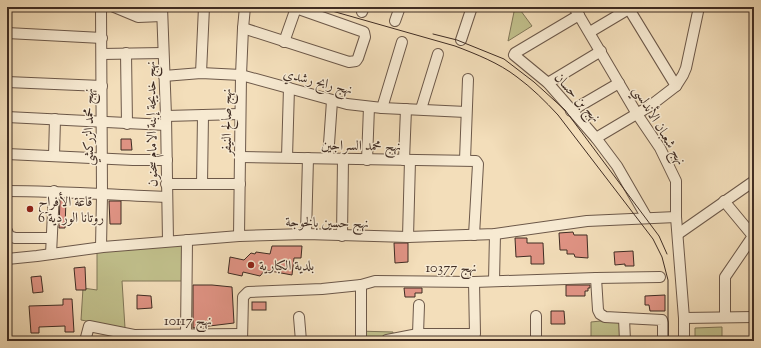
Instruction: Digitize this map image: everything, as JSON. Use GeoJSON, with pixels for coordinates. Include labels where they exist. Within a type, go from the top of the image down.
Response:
{"type":"FeatureCollection","features":[{"type":"Feature","properties":{"kind":"street","name":"نهج محمد الزركشي"},"geometry":{"type":"LineString","coordinates":[[101,7],[101,247]]}},
{"type":"Feature","properties":{"kind":"street"},"geometry":{"type":"LineString","coordinates":[[114,7],[138,12],[162,12]]}},
{"type":"Feature","properties":{"kind":"street"},"geometry":{"type":"LineString","coordinates":[[201,74],[204,7]]}},
{"type":"Feature","properties":{"kind":"street","name":"نهج صالح النيفر"},"geometry":{"type":"LineString","coordinates":[[239,236],[241,75],[245,7]]}},
{"type":"Feature","properties":{"kind":"street"},"geometry":{"type":"LineString","coordinates":[[395,21],[400,7]]}},
{"type":"Feature","properties":{"kind":"street"},"geometry":{"type":"LineString","coordinates":[[461,40],[472,7]]}},
{"type":"Feature","properties":{"kind":"street","name":"نهج بن حسان"},"geometry":{"type":"LineString","coordinates":[[576,11],[514,53],[514,56],[548,83],[596,138],[637,114],[676,86],[684,75],[699,7]]}},
{"type":"Feature","properties":{"kind":"street"},"geometry":{"type":"LineString","coordinates":[[243,28],[284,42],[353,62],[358,58],[365,34],[361,30],[295,8],[284,42]]}},
{"type":"Feature","properties":{"kind":"street"},"geometry":{"type":"LineString","coordinates":[[590,32],[630,8],[676,86]]}},
{"type":"Feature","properties":{"kind":"street","name":"نهج شعبان الأندلسي"},"geometry":{"type":"LineString","coordinates":[[576,11],[590,32],[637,114],[660,148],[674,176],[676,187],[676,217],[684,318],[684,341]]}},
{"type":"Feature","properties":{"kind":"street","name":"نهج خديجة إبنة الامام سحنون"},"geometry":{"type":"LineString","coordinates":[[162,12],[168,241]]}},
{"type":"Feature","properties":{"kind":"street"},"geometry":{"type":"LineString","coordinates":[[7,33],[102,38]]}},
{"type":"Feature","properties":{"kind":"street"},"geometry":{"type":"LineString","coordinates":[[382,108],[402,42]]}},
{"type":"Feature","properties":{"kind":"street"},"geometry":{"type":"LineString","coordinates":[[548,83],[601,51]]}},
{"type":"Feature","properties":{"kind":"street"},"geometry":{"type":"LineString","coordinates":[[126,53],[127,124]]}},
{"type":"Feature","properties":{"kind":"street"},"geometry":{"type":"LineString","coordinates":[[102,54],[163,53]]}},
{"type":"Feature","properties":{"kind":"street"},"geometry":{"type":"LineString","coordinates":[[421,109],[438,54]]}},
{"type":"Feature","properties":{"kind":"street","name":"نهج رابح رشدي"},"geometry":{"type":"LineString","coordinates":[[164,76],[201,74],[241,75],[332,101],[369,107],[466,112]]}},
{"type":"Feature","properties":{"kind":"street"},"geometry":{"type":"LineString","coordinates":[[465,160],[468,79]]}},
{"type":"Feature","properties":{"kind":"street"},"geometry":{"type":"LineString","coordinates":[[7,82],[102,86]]}},
{"type":"Feature","properties":{"kind":"street"},"geometry":{"type":"LineString","coordinates":[[571,111],[619,82]]}},
{"type":"Feature","properties":{"kind":"street"},"geometry":{"type":"LineString","coordinates":[[287,158],[289,88]]}},
{"type":"Feature","properties":{"kind":"street"},"geometry":{"type":"LineString","coordinates":[[328,158],[332,101]]}},
{"type":"Feature","properties":{"kind":"street"},"geometry":{"type":"LineString","coordinates":[[367,160],[369,107]]}},
{"type":"Feature","properties":{"kind":"street"},"geometry":{"type":"LineString","coordinates":[[406,109],[408,237]]}},
{"type":"Feature","properties":{"kind":"street"},"geometry":{"type":"LineString","coordinates":[[7,117],[127,124],[203,115],[240,114]]}},
{"type":"Feature","properties":{"kind":"street"},"geometry":{"type":"LineString","coordinates":[[202,184],[203,115]]}},
{"type":"Feature","properties":{"kind":"street"},"geometry":{"type":"LineString","coordinates":[[54,156],[55,119]]}},
{"type":"Feature","properties":{"kind":"street"},"geometry":{"type":"LineString","coordinates":[[596,138],[617,166],[647,218]]}},
{"type":"Feature","properties":{"kind":"street"},"geometry":{"type":"LineString","coordinates":[[7,154],[166,160]]}},
{"type":"Feature","properties":{"kind":"street","name":"نهج محمد السراجين"},"geometry":{"type":"LineString","coordinates":[[240,157],[343,158],[367,160],[474,160],[478,164],[474,235]]}},
{"type":"Feature","properties":{"kind":"street"},"geometry":{"type":"LineString","coordinates":[[306,234],[308,158]]}},
{"type":"Feature","properties":{"kind":"street"},"geometry":{"type":"LineString","coordinates":[[342,236],[343,158]]}},
{"type":"Feature","properties":{"kind":"street"},"geometry":{"type":"LineString","coordinates":[[678,234],[754,181]]}},
{"type":"Feature","properties":{"kind":"street"},"geometry":{"type":"LineString","coordinates":[[166,184],[240,184]]}},
{"type":"Feature","properties":{"kind":"street"},"geometry":{"type":"LineString","coordinates":[[7,191],[54,191],[102,195],[166,197]]}},
{"type":"Feature","properties":{"kind":"street"},"geometry":{"type":"LineString","coordinates":[[50,254],[54,191]]}},
{"type":"Feature","properties":{"kind":"street"},"geometry":{"type":"LineString","coordinates":[[733,195],[734,212]]}},
{"type":"Feature","properties":{"kind":"street"},"geometry":{"type":"LineString","coordinates":[[724,201],[753,237],[725,278],[726,317]]}},
{"type":"Feature","properties":{"kind":"street","name":"نهج حسين بالخوجة"},"geometry":{"type":"LineString","coordinates":[[7,259],[101,247],[239,236],[306,234],[408,237],[474,235],[495,234],[587,222],[676,217]]}},
{"type":"Feature","properties":{"kind":"street"},"geometry":{"type":"LineString","coordinates":[[8,233],[15,238],[51,238]]}},
{"type":"Feature","properties":{"kind":"street"},"geometry":{"type":"LineString","coordinates":[[494,281],[495,234]]}},
{"type":"Feature","properties":{"kind":"street"},"geometry":{"type":"LineString","coordinates":[[186,335],[187,240]]}},
{"type":"Feature","properties":{"kind":"street","name":"نهج 10377"},"geometry":{"type":"LineString","coordinates":[[241,338],[243,297],[244,294],[248,292],[322,289],[361,285],[375,281],[474,282],[660,277]]}},
{"type":"Feature","properties":{"kind":"street"},"geometry":{"type":"LineString","coordinates":[[596,278],[599,313],[603,316],[662,320],[663,341]]}},
{"type":"Feature","properties":{"kind":"street"},"geometry":{"type":"LineString","coordinates":[[387,341],[418,334],[448,338],[475,338],[474,282]]}},
{"type":"Feature","properties":{"kind":"street"},"geometry":{"type":"LineString","coordinates":[[361,285],[361,339]]}},
{"type":"Feature","properties":{"kind":"street"},"geometry":{"type":"LineString","coordinates":[[418,305],[418,334]]}},
{"type":"Feature","properties":{"kind":"street"},"geometry":{"type":"LineString","coordinates":[[536,316],[536,341]]}},
{"type":"Feature","properties":{"kind":"street"},"geometry":{"type":"LineString","coordinates":[[299,317],[301,341]]}},
{"type":"Feature","properties":{"kind":"street"},"geometry":{"type":"LineString","coordinates":[[684,318],[754,317]]}},
{"type":"Feature","properties":{"kind":"street"},"geometry":{"type":"LineString","coordinates":[[624,318],[625,341]]}},
{"type":"Feature","properties":{"kind":"street","name":"نهج 10117"},"geometry":{"type":"LineString","coordinates":[[85,341],[89,326],[133,338],[186,335],[215,338],[241,338]]}},
{"type":"Feature","properties":{"kind":"shaded area"},"geometry":{"type":"Polygon","coordinates":[[[515,7],[518,7],[532,26],[508,41],[515,7]]]}},
{"type":"Feature","properties":{"kind":"shaded area"},"geometry":{"type":"Polygon","coordinates":[[[191,242],[190,281],[122,281],[125,328],[81,320],[83,288],[97,290],[97,250],[191,242]]]}},
{"type":"Feature","properties":{"kind":"shaded area"},"geometry":{"type":"Polygon","coordinates":[[[620,319],[620,341],[591,341],[591,322],[620,319]]]}},
{"type":"Feature","properties":{"kind":"shaded area"},"geometry":{"type":"Polygon","coordinates":[[[722,327],[722,341],[695,341],[695,328],[722,327]]]}},
{"type":"Feature","properties":{"kind":"shaded area"},"geometry":{"type":"Polygon","coordinates":[[[356,331],[393,332],[393,341],[356,341],[356,331]]]}},
{"type":"Feature","properties":{"kind":"building"},"geometry":{"type":"Polygon","coordinates":[[[121,139],[131,139],[132,150],[121,150],[121,139]]]}},
{"type":"Feature","properties":{"kind":"building"},"geometry":{"type":"Polygon","coordinates":[[[60,199],[66,199],[65,228],[59,228],[60,199]]]}},
{"type":"Feature","properties":{"kind":"building"},"geometry":{"type":"Polygon","coordinates":[[[109,201],[121,201],[121,224],[110,224],[109,201]]]}},
{"type":"Feature","properties":{"kind":"building"},"geometry":{"type":"Polygon","coordinates":[[[573,232],[574,235],[587,235],[588,258],[575,257],[574,254],[567,254],[567,250],[560,250],[559,233],[573,232]]]}},
{"type":"Feature","properties":{"kind":"building"},"geometry":{"type":"Polygon","coordinates":[[[515,238],[527,238],[527,243],[543,243],[544,264],[531,264],[531,256],[516,257],[515,238]]]}},
{"type":"Feature","properties":{"kind":"building"},"geometry":{"type":"Polygon","coordinates":[[[394,243],[408,243],[408,262],[395,263],[394,243]]]}},
{"type":"Feature","properties":{"kind":"building"},"geometry":{"type":"Polygon","coordinates":[[[272,246],[302,246],[301,258],[294,258],[292,275],[265,270],[260,276],[243,272],[242,276],[228,273],[230,257],[244,260],[251,253],[255,254],[256,252],[270,254],[272,246]]]}},
{"type":"Feature","properties":{"kind":"building"},"geometry":{"type":"Polygon","coordinates":[[[633,251],[634,266],[625,266],[625,264],[615,265],[614,252],[633,251]]]}},
{"type":"Feature","properties":{"kind":"building"},"geometry":{"type":"Polygon","coordinates":[[[85,267],[86,290],[76,290],[74,268],[85,267]]]}},
{"type":"Feature","properties":{"kind":"building"},"geometry":{"type":"Polygon","coordinates":[[[41,276],[43,292],[33,293],[31,277],[41,276]]]}},
{"type":"Feature","properties":{"kind":"building"},"geometry":{"type":"Polygon","coordinates":[[[193,285],[232,287],[234,323],[193,328],[193,285]]]}},
{"type":"Feature","properties":{"kind":"building"},"geometry":{"type":"Polygon","coordinates":[[[566,285],[590,285],[590,288],[588,288],[588,291],[585,291],[585,296],[566,296],[566,285]]]}},
{"type":"Feature","properties":{"kind":"building"},"geometry":{"type":"Polygon","coordinates":[[[404,288],[422,288],[422,293],[415,293],[415,297],[405,297],[404,288]]]}},
{"type":"Feature","properties":{"kind":"building"},"geometry":{"type":"Polygon","coordinates":[[[137,295],[151,296],[152,308],[137,309],[137,295]]]}},
{"type":"Feature","properties":{"kind":"building"},"geometry":{"type":"Polygon","coordinates":[[[665,295],[665,311],[650,311],[649,305],[645,305],[645,296],[665,295]]]}},
{"type":"Feature","properties":{"kind":"building"},"geometry":{"type":"Polygon","coordinates":[[[63,299],[72,299],[74,332],[65,332],[65,326],[39,327],[39,333],[31,333],[29,306],[63,305],[63,299]]]}},
{"type":"Feature","properties":{"kind":"building"},"geometry":{"type":"Polygon","coordinates":[[[252,302],[266,302],[266,310],[252,310],[252,302]]]}},
{"type":"Feature","properties":{"kind":"building"},"geometry":{"type":"Polygon","coordinates":[[[551,311],[564,311],[565,324],[551,324],[551,311]]]}},
{"type":"Feature","properties":{"kind":"tram line"},"geometry":{"type":"LineString","coordinates":[[318,7],[455,46],[471,52],[510,72],[523,81],[538,95],[558,115],[653,239],[662,257],[668,280],[668,341]]}},
{"type":"Feature","properties":{"kind":"tram line"},"geometry":{"type":"LineString","coordinates":[[433,34],[457,40],[504,59],[534,82],[565,110],[659,236],[667,254]]}},
{"type":"Feature","properties":{"kind":"place","name":"قاعة الأفراح روتانا الوردية 6"},"geometry":{"type":"Point","coordinates":[30,209]}},
{"type":"Feature","properties":{"kind":"place","name":"بلدية الكبارية"},"geometry":{"type":"Point","coordinates":[251,265]}}]}
